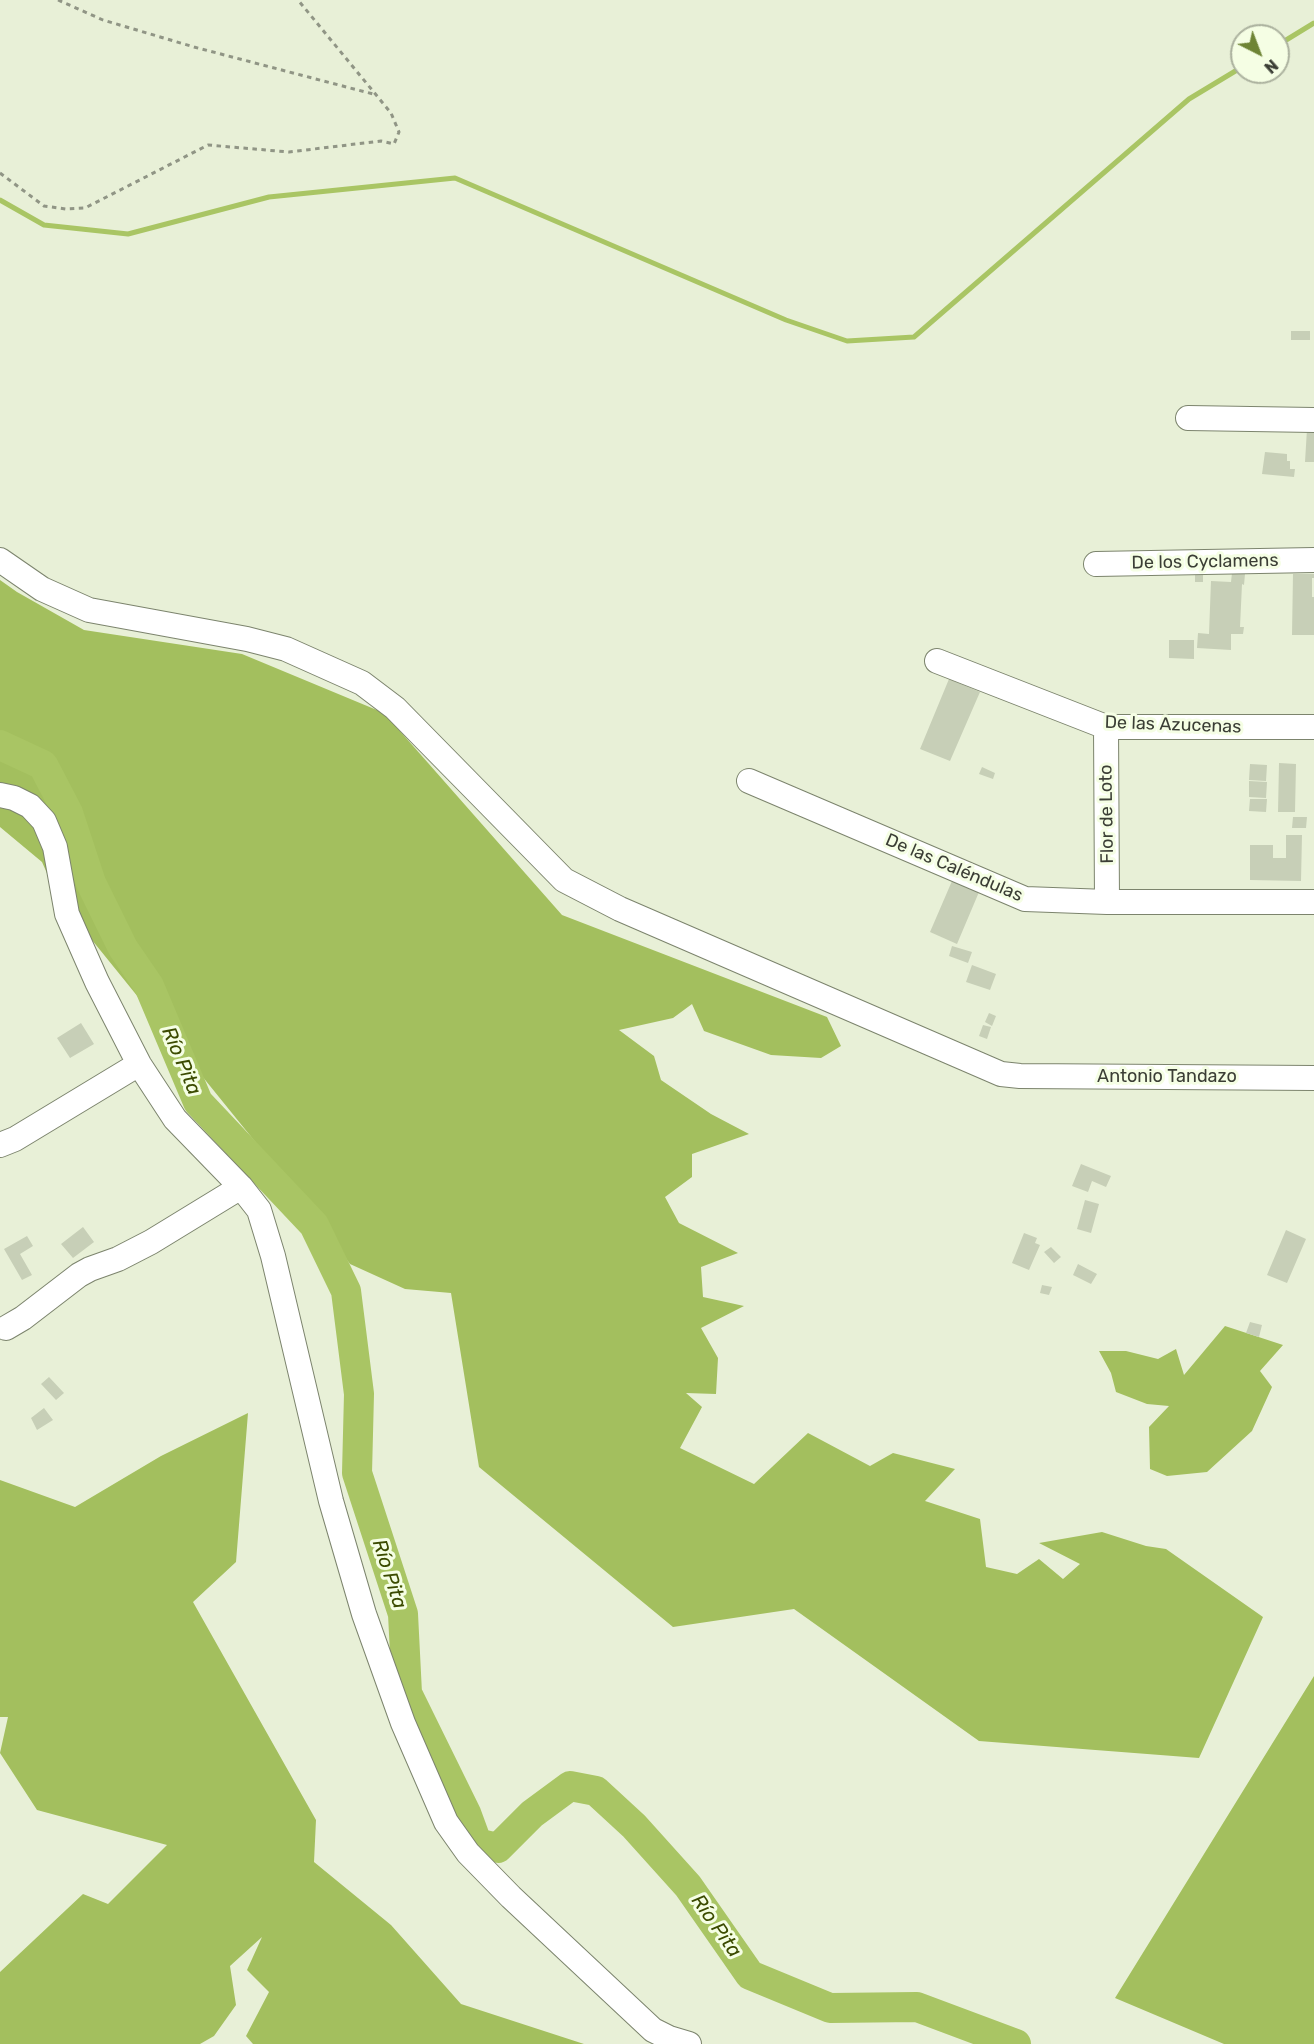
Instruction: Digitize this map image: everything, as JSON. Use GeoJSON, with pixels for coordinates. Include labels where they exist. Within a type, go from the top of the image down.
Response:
{"type":"FeatureCollection","features":[{"type":"Feature","properties":{"kind":"street"},"geometry":{"type":"LineString","coordinates":[[1188,418],[1314,420]]}},
{"type":"Feature","properties":{"kind":"street","name":"Antonio Tandazo"},"geometry":{"type":"LineString","coordinates":[[0,560],[42,589],[89,610],[248,639],[286,649],[362,683],[395,708],[564,880],[620,909],[1001,1074],[1314,1078]]}},
{"type":"Feature","properties":{"kind":"street","name":"De los Cyclamens"},"geometry":{"type":"LineString","coordinates":[[1096,564],[1314,560]]}},
{"type":"Feature","properties":{"kind":"street","name":"De las Azucenas"},"geometry":{"type":"LineString","coordinates":[[937,661],[1106,726],[1314,728]]}},
{"type":"Feature","properties":{"kind":"street","name":"Flor de Loto"},"geometry":{"type":"LineString","coordinates":[[1106,726],[1107,902]]}},
{"type":"Feature","properties":{"kind":"street","name":"De las Caléndulas"},"geometry":{"type":"LineString","coordinates":[[749,781],[1025,899],[1107,902],[1314,902]]}},
{"type":"Feature","properties":{"kind":"street"},"geometry":{"type":"LineString","coordinates":[[5,801],[30,806],[44,821],[55,847],[67,914],[97,982],[139,1064],[175,1119],[241,1187],[259,1210],[273,1256],[331,1501],[364,1614],[403,1723],[446,1822],[468,1852],[511,1897],[653,2030],[689,2044]]}},
{"type":"Feature","properties":{"kind":"street"},"geometry":{"type":"LineString","coordinates":[[0,1145],[15,1139],[139,1064]]}},
{"type":"Feature","properties":{"kind":"street"},"geometry":{"type":"LineString","coordinates":[[6,1328],[90,1269],[118,1259],[151,1242],[241,1187]]}},
{"type":"Feature","properties":{"kind":"path"},"geometry":{"type":"LineString","coordinates":[[58,0],[103,20],[194,47],[375,94]]}},
{"type":"Feature","properties":{"kind":"path"},"geometry":{"type":"LineString","coordinates":[[0,172],[44,206],[66,210],[85,208],[208,145],[289,153],[381,141],[394,144],[399,132],[390,114],[298,0]]}},
{"type":"Feature","properties":{"kind":"green space"},"geometry":{"type":"Polygon","coordinates":[[[0,580],[84,630],[242,654],[384,713],[562,915],[827,1017],[841,1046],[821,1058],[771,1055],[704,1031],[692,1004],[673,1018],[619,1030],[654,1056],[661,1080],[711,1114],[749,1134],[692,1154],[692,1177],[665,1197],[679,1223],[738,1253],[701,1267],[703,1297],[744,1306],[701,1328],[718,1358],[716,1394],[686,1393],[702,1407],[680,1448],[754,1484],[808,1433],[870,1466],[893,1453],[955,1469],[925,1501],[980,1519],[986,1567],[1017,1574],[1039,1559],[1063,1579],[1080,1564],[1039,1543],[1102,1532],[1146,1546],[1166,1549],[1263,1617],[1199,1758],[979,1741],[794,1609],[673,1627],[479,1467],[451,1293],[405,1289],[350,1264],[316,1217],[58,898],[42,862],[0,827],[0,580]]]}},
{"type":"Feature","properties":{"kind":"green space"},"geometry":{"type":"Polygon","coordinates":[[[1225,1326],[1283,1345],[1260,1371],[1272,1387],[1252,1431],[1207,1472],[1167,1476],[1150,1469],[1149,1427],[1169,1406],[1147,1404],[1116,1392],[1111,1373],[1099,1351],[1126,1351],[1158,1359],[1176,1349],[1184,1375],[1225,1326]]]}},
{"type":"Feature","properties":{"kind":"green space"},"geometry":{"type":"Polygon","coordinates":[[[248,1413],[236,1562],[193,1602],[316,1820],[314,1862],[391,1925],[461,2004],[584,2044],[253,2044],[246,2036],[269,1992],[247,1970],[262,1937],[230,1966],[236,2005],[214,2036],[200,2044],[0,2044],[0,1972],[83,1894],[108,1904],[167,1845],[37,1810],[0,1753],[8,1717],[0,1717],[0,1480],[75,1507],[161,1456],[248,1413]]]}},
{"type":"Feature","properties":{"kind":"green space"},"geometry":{"type":"Polygon","coordinates":[[[1314,1676],[1314,2044],[1224,2044],[1115,1998],[1314,1676]]]}},
{"type":"Feature","properties":{"kind":"building"},"geometry":{"type":"Polygon","coordinates":[[[1291,331],[1310,331],[1310,340],[1291,340],[1291,331]]]}},
{"type":"Feature","properties":{"kind":"building"},"geometry":{"type":"Polygon","coordinates":[[[1307,429],[1314,429],[1314,462],[1305,462],[1307,429]]]}},
{"type":"Feature","properties":{"kind":"building"},"geometry":{"type":"Polygon","coordinates":[[[1265,452],[1287,454],[1290,469],[1295,469],[1294,477],[1262,474],[1265,452]]]}},
{"type":"Feature","properties":{"kind":"building"},"geometry":{"type":"Polygon","coordinates":[[[1195,571],[1203,571],[1203,582],[1195,582],[1195,571]]]}},
{"type":"Feature","properties":{"kind":"building"},"geometry":{"type":"Polygon","coordinates":[[[1232,573],[1245,574],[1244,585],[1242,584],[1240,627],[1244,627],[1243,634],[1231,634],[1231,650],[1197,648],[1198,633],[1209,634],[1211,581],[1231,582],[1232,573]]]}},
{"type":"Feature","properties":{"kind":"building"},"geometry":{"type":"Polygon","coordinates":[[[1293,574],[1314,574],[1312,597],[1314,597],[1314,635],[1292,635],[1293,574]]]}},
{"type":"Feature","properties":{"kind":"building"},"geometry":{"type":"Polygon","coordinates":[[[1169,640],[1194,640],[1194,659],[1169,658],[1169,640]]]}},
{"type":"Feature","properties":{"kind":"building"},"geometry":{"type":"Polygon","coordinates":[[[949,679],[980,692],[950,761],[920,749],[949,679]]]}},
{"type":"Feature","properties":{"kind":"building"},"geometry":{"type":"Polygon","coordinates":[[[1279,763],[1296,764],[1295,812],[1278,812],[1279,763]]]}},
{"type":"Feature","properties":{"kind":"building"},"geometry":{"type":"Polygon","coordinates":[[[1250,764],[1267,765],[1266,781],[1249,780],[1250,764]]]}},
{"type":"Feature","properties":{"kind":"building"},"geometry":{"type":"Polygon","coordinates":[[[982,767],[995,773],[993,779],[979,774],[982,767]]]}},
{"type":"Feature","properties":{"kind":"building"},"geometry":{"type":"Polygon","coordinates":[[[1249,781],[1267,782],[1266,798],[1249,797],[1249,781]]]}},
{"type":"Feature","properties":{"kind":"building"},"geometry":{"type":"Polygon","coordinates":[[[1250,799],[1267,799],[1266,812],[1249,811],[1250,799]]]}},
{"type":"Feature","properties":{"kind":"building"},"geometry":{"type":"Polygon","coordinates":[[[1293,817],[1307,817],[1306,828],[1292,828],[1293,817]]]}},
{"type":"Feature","properties":{"kind":"building"},"geometry":{"type":"Polygon","coordinates":[[[1286,835],[1302,835],[1301,881],[1250,880],[1250,845],[1273,845],[1273,858],[1286,858],[1286,835]]]}},
{"type":"Feature","properties":{"kind":"building"},"geometry":{"type":"Polygon","coordinates":[[[952,881],[979,892],[957,944],[930,932],[952,881]]]}},
{"type":"Feature","properties":{"kind":"building"},"geometry":{"type":"Polygon","coordinates":[[[952,946],[972,952],[968,963],[949,956],[952,946]]]}},
{"type":"Feature","properties":{"kind":"building"},"geometry":{"type":"Polygon","coordinates":[[[972,965],[996,974],[990,990],[966,982],[972,965]]]}},
{"type":"Feature","properties":{"kind":"building"},"geometry":{"type":"Polygon","coordinates":[[[989,1013],[996,1016],[992,1026],[985,1022],[989,1013]]]}},
{"type":"Feature","properties":{"kind":"building"},"geometry":{"type":"Polygon","coordinates":[[[81,1023],[94,1044],[70,1058],[57,1038],[81,1023]]]}},
{"type":"Feature","properties":{"kind":"building"},"geometry":{"type":"Polygon","coordinates":[[[983,1025],[991,1027],[987,1039],[979,1036],[983,1025]]]}},
{"type":"Feature","properties":{"kind":"building"},"geometry":{"type":"Polygon","coordinates":[[[1081,1164],[1111,1176],[1106,1187],[1092,1181],[1088,1192],[1072,1186],[1081,1164]]]}},
{"type":"Feature","properties":{"kind":"building"},"geometry":{"type":"Polygon","coordinates":[[[1085,1200],[1099,1204],[1091,1233],[1077,1229],[1085,1200]]]}},
{"type":"Feature","properties":{"kind":"building"},"geometry":{"type":"Polygon","coordinates":[[[83,1227],[94,1242],[73,1258],[61,1244],[83,1227]]]}},
{"type":"Feature","properties":{"kind":"building"},"geometry":{"type":"Polygon","coordinates":[[[1286,1230],[1306,1239],[1287,1283],[1267,1275],[1286,1230]]]}},
{"type":"Feature","properties":{"kind":"building"},"geometry":{"type":"Polygon","coordinates":[[[1024,1233],[1037,1238],[1035,1243],[1040,1245],[1029,1270],[1012,1263],[1024,1233]]]}},
{"type":"Feature","properties":{"kind":"building"},"geometry":{"type":"Polygon","coordinates":[[[27,1236],[33,1246],[20,1254],[32,1275],[22,1280],[4,1249],[27,1236]]]}},
{"type":"Feature","properties":{"kind":"building"},"geometry":{"type":"Polygon","coordinates":[[[1051,1247],[1061,1257],[1054,1263],[1044,1252],[1051,1247]]]}},
{"type":"Feature","properties":{"kind":"building"},"geometry":{"type":"Polygon","coordinates":[[[1078,1264],[1097,1274],[1091,1284],[1073,1275],[1078,1264]]]}},
{"type":"Feature","properties":{"kind":"building"},"geometry":{"type":"Polygon","coordinates":[[[1042,1285],[1052,1287],[1049,1295],[1040,1293],[1042,1285]]]}},
{"type":"Feature","properties":{"kind":"building"},"geometry":{"type":"Polygon","coordinates":[[[1250,1322],[1262,1325],[1259,1337],[1246,1333],[1250,1322]]]}},
{"type":"Feature","properties":{"kind":"building"},"geometry":{"type":"Polygon","coordinates":[[[49,1377],[64,1393],[56,1400],[41,1384],[49,1377]]]}},
{"type":"Feature","properties":{"kind":"building"},"geometry":{"type":"Polygon","coordinates":[[[44,1408],[53,1420],[37,1430],[31,1418],[44,1408]]]}},
{"type":"Feature","properties":{"kind":"waterway"},"geometry":{"type":"LineString","coordinates":[[1290,38],[1314,23]]}},
{"type":"Feature","properties":{"kind":"waterway"},"geometry":{"type":"LineString","coordinates":[[0,200],[44,225],[128,234],[269,197],[455,178],[786,320],[847,341],[914,337],[1189,99],[1230,74]]}},
{"type":"Feature","properties":{"kind":"waterway","name":"Río Pita"},"geometry":{"type":"LineString","coordinates":[[0,745],[43,765],[68,813],[91,883],[123,948],[149,986],[198,1102],[314,1225],[346,1291],[359,1394],[357,1473],[403,1614],[407,1693],[466,1813],[477,1843],[498,1848],[532,1814],[570,1786],[596,1791],[634,1826],[688,1886],[750,1975],[830,2008],[917,2007],[1016,2044]]}}]}
